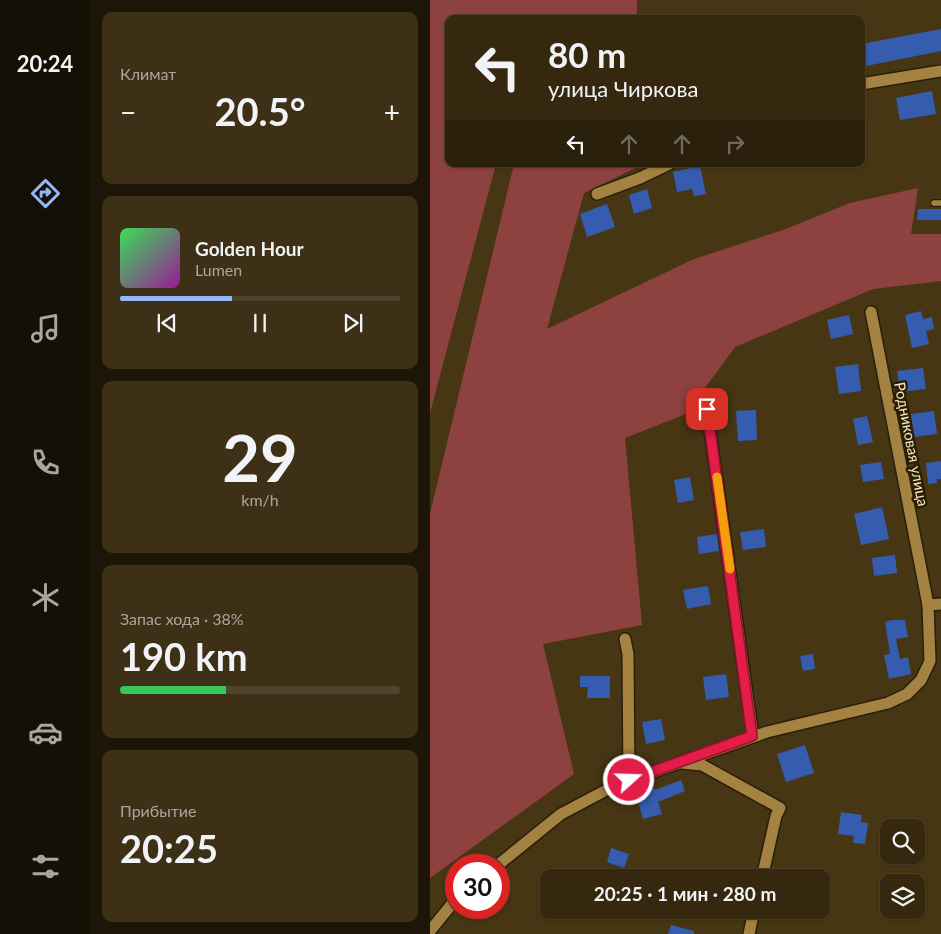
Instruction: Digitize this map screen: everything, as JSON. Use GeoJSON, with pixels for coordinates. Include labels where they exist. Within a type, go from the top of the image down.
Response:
{"type":"FeatureCollection","features":[{"type":"Feature","properties":{"kind":"street"},"geometry":{"type":"LineString","coordinates":[[865,83],[941,71]]}},
{"type":"Feature","properties":{"kind":"street"},"geometry":{"type":"LineString","coordinates":[[597,194],[640,178],[663,167]]}},
{"type":"Feature","properties":{"kind":"street","name":"Родниковая улица"},"geometry":{"type":"LineString","coordinates":[[510,855],[561,814],[614,786],[752,736],[888,703],[908,694],[921,680],[930,661],[928,606],[871,312]]}},
{"type":"Feature","properties":{"kind":"street"},"geometry":{"type":"LineString","coordinates":[[707,409],[752,736]]}},
{"type":"Feature","properties":{"kind":"street"},"geometry":{"type":"LineString","coordinates":[[928,606],[941,604]]}},
{"type":"Feature","properties":{"kind":"street"},"geometry":{"type":"LineString","coordinates":[[626,639],[628,654],[629,780]]}},
{"type":"Feature","properties":{"kind":"street"},"geometry":{"type":"LineString","coordinates":[[678,762],[702,765],[780,808],[776,816],[764,869]]}},
{"type":"Feature","properties":{"kind":"street"},"geometry":{"type":"LineString","coordinates":[[430,930],[445,912]]}},
{"type":"Feature","properties":{"kind":"street"},"geometry":{"type":"LineString","coordinates":[[749,934],[752,919]]}},
{"type":"Feature","properties":{"kind":"shaded area"},"geometry":{"type":"Polygon","coordinates":[[[430,0],[637,0],[637,15],[445,15],[445,167],[495,167],[430,413],[430,0]]]}},
{"type":"Feature","properties":{"kind":"shaded area"},"geometry":{"type":"Polygon","coordinates":[[[513,167],[638,167],[584,193],[547,329],[694,259],[783,230],[850,203],[918,188],[911,234],[941,234],[941,281],[873,289],[735,347],[686,414],[625,438],[642,625],[543,644],[574,774],[463,854],[445,854],[445,867],[430,878],[430,514],[513,167]]]}},
{"type":"Feature","properties":{"kind":"building"},"geometry":{"type":"Polygon","coordinates":[[[941,29],[941,51],[865,66],[865,43],[941,29]]]}},
{"type":"Feature","properties":{"kind":"building"},"geometry":{"type":"Polygon","coordinates":[[[932,91],[936,114],[900,120],[896,98],[932,91]]]}},
{"type":"Feature","properties":{"kind":"building"},"geometry":{"type":"Polygon","coordinates":[[[700,167],[706,194],[694,196],[692,189],[677,192],[673,172],[700,167]]]}},
{"type":"Feature","properties":{"kind":"building"},"geometry":{"type":"Polygon","coordinates":[[[647,189],[652,208],[634,214],[629,195],[647,189]]]}},
{"type":"Feature","properties":{"kind":"building"},"geometry":{"type":"Polygon","coordinates":[[[607,204],[615,227],[587,237],[580,214],[607,204]]]}},
{"type":"Feature","properties":{"kind":"building"},"geometry":{"type":"Polygon","coordinates":[[[918,209],[941,209],[941,220],[917,220],[918,209]]]}},
{"type":"Feature","properties":{"kind":"building"},"geometry":{"type":"Polygon","coordinates":[[[921,311],[923,319],[932,317],[934,329],[926,331],[929,344],[912,348],[905,315],[921,311]]]}},
{"type":"Feature","properties":{"kind":"building"},"geometry":{"type":"Polygon","coordinates":[[[849,315],[853,334],[831,339],[827,320],[849,315]]]}},
{"type":"Feature","properties":{"kind":"building"},"geometry":{"type":"Polygon","coordinates":[[[858,364],[861,391],[839,394],[835,367],[858,364]]]}},
{"type":"Feature","properties":{"kind":"building"},"geometry":{"type":"Polygon","coordinates":[[[923,368],[926,389],[900,392],[897,371],[923,368]]]}},
{"type":"Feature","properties":{"kind":"building"},"geometry":{"type":"Polygon","coordinates":[[[756,410],[757,440],[738,441],[736,411],[756,410]]]}},
{"type":"Feature","properties":{"kind":"building"},"geometry":{"type":"Polygon","coordinates":[[[934,411],[937,434],[914,437],[911,414],[934,411]]]}},
{"type":"Feature","properties":{"kind":"building"},"geometry":{"type":"Polygon","coordinates":[[[867,416],[873,442],[858,445],[853,419],[867,416]]]}},
{"type":"Feature","properties":{"kind":"building"},"geometry":{"type":"Polygon","coordinates":[[[941,461],[941,479],[937,479],[937,483],[928,484],[926,463],[941,461]]]}},
{"type":"Feature","properties":{"kind":"building"},"geometry":{"type":"Polygon","coordinates":[[[881,462],[884,479],[863,482],[860,465],[881,462]]]}},
{"type":"Feature","properties":{"kind":"building"},"geometry":{"type":"Polygon","coordinates":[[[690,477],[694,500],[678,503],[674,480],[690,477]]]}},
{"type":"Feature","properties":{"kind":"building"},"geometry":{"type":"Polygon","coordinates":[[[882,507],[889,539],[861,545],[854,514],[882,507]]]}},
{"type":"Feature","properties":{"kind":"building"},"geometry":{"type":"Polygon","coordinates":[[[764,529],[766,547],[743,550],[740,532],[764,529]]]}},
{"type":"Feature","properties":{"kind":"building"},"geometry":{"type":"Polygon","coordinates":[[[717,534],[719,551],[699,554],[697,537],[717,534]]]}},
{"type":"Feature","properties":{"kind":"building"},"geometry":{"type":"Polygon","coordinates":[[[895,555],[897,573],[874,576],[872,558],[895,555]]]}},
{"type":"Feature","properties":{"kind":"building"},"geometry":{"type":"Polygon","coordinates":[[[708,586],[711,604],[687,609],[683,590],[708,586]]]}},
{"type":"Feature","properties":{"kind":"building"},"geometry":{"type":"Polygon","coordinates":[[[905,620],[908,637],[896,639],[900,659],[908,657],[911,674],[889,679],[884,655],[890,654],[885,622],[905,620]]]}},
{"type":"Feature","properties":{"kind":"building"},"geometry":{"type":"Polygon","coordinates":[[[813,654],[815,669],[803,671],[800,656],[813,654]]]}},
{"type":"Feature","properties":{"kind":"building"},"geometry":{"type":"Polygon","coordinates":[[[726,674],[729,697],[706,700],[703,677],[726,674]]]}},
{"type":"Feature","properties":{"kind":"building"},"geometry":{"type":"Polygon","coordinates":[[[580,676],[610,676],[610,698],[587,698],[588,687],[580,687],[580,676]]]}},
{"type":"Feature","properties":{"kind":"building"},"geometry":{"type":"Polygon","coordinates":[[[661,719],[665,740],[646,744],[642,722],[661,719]]]}},
{"type":"Feature","properties":{"kind":"building"},"geometry":{"type":"Polygon","coordinates":[[[805,745],[814,773],[786,782],[777,754],[805,745]]]}},
{"type":"Feature","properties":{"kind":"building"},"geometry":{"type":"Polygon","coordinates":[[[681,780],[685,791],[658,802],[662,814],[643,819],[635,789],[653,784],[655,790],[681,780]]]}},
{"type":"Feature","properties":{"kind":"building"},"geometry":{"type":"Polygon","coordinates":[[[841,812],[862,815],[861,822],[868,823],[865,844],[853,843],[854,836],[838,834],[841,812]]]}},
{"type":"Feature","properties":{"kind":"building"},"geometry":{"type":"Polygon","coordinates":[[[611,848],[629,854],[624,868],[607,862],[611,848]]]}},
{"type":"Feature","properties":{"kind":"building"},"geometry":{"type":"Polygon","coordinates":[[[671,925],[694,931],[694,934],[668,934],[671,925]]]}},
{"type":"Feature","properties":{"kind":"slow traffic"},"geometry":{"type":"LineString","coordinates":[[717,477],[730,569]]}},
{"type":"Feature","properties":{"kind":"route"},"geometry":{"type":"LineString","coordinates":[[629,780],[752,736],[707,409]]}}]}
